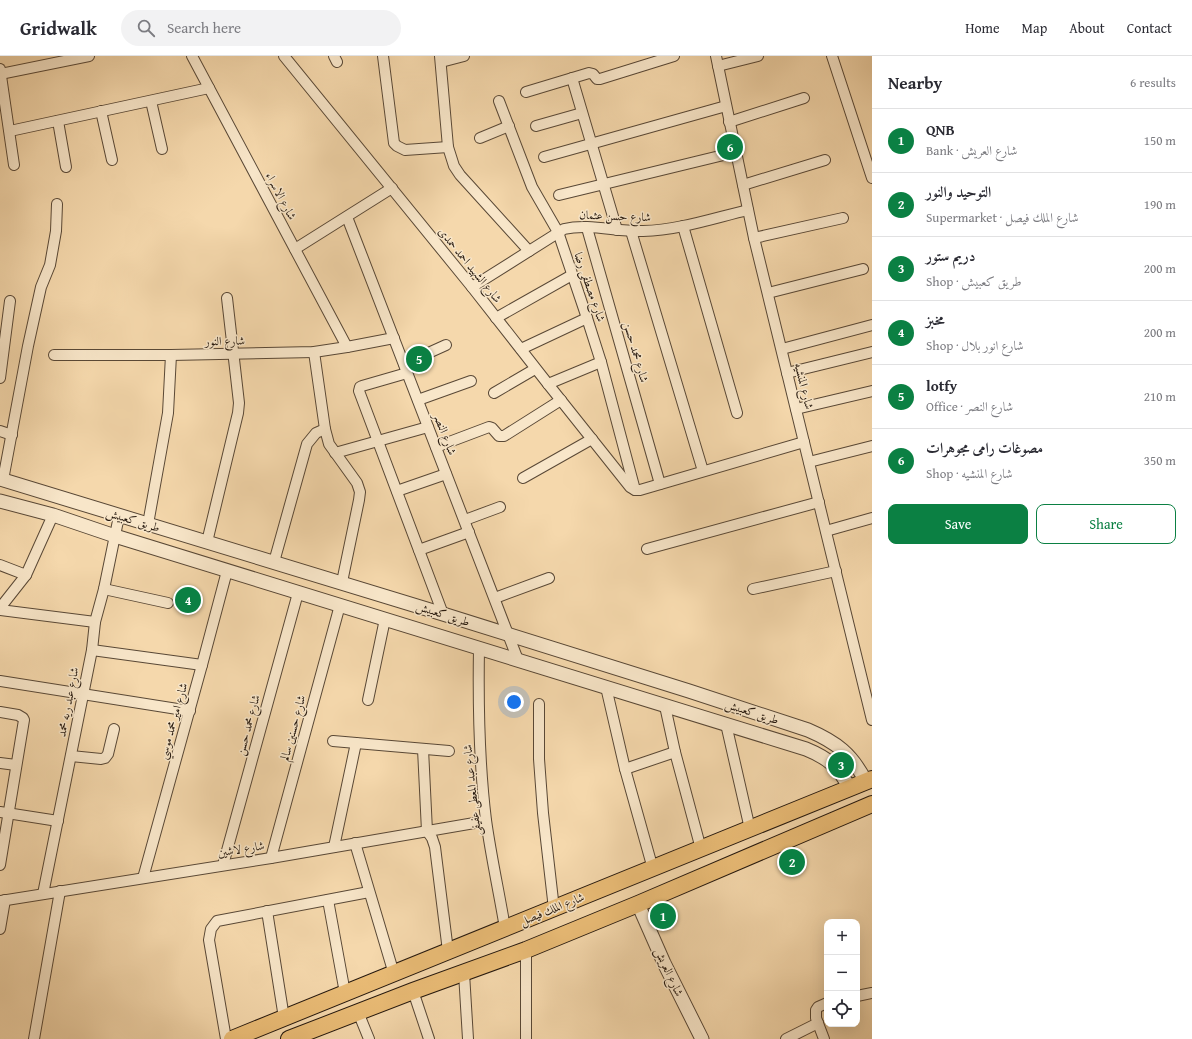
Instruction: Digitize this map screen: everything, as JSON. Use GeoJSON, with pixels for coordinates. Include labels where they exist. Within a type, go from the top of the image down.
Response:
{"type":"FeatureCollection","features":[{"type":"Feature","properties":{"kind":"main road","name":"شارع الملك فيصل"},"geometry":{"type":"LineString","coordinates":[[232,1039],[869,781]]}},
{"type":"Feature","properties":{"kind":"main road"},"geometry":{"type":"LineString","coordinates":[[289,1039],[413,991],[526,950],[872,804]]}},
{"type":"Feature","properties":{"kind":"street"},"geometry":{"type":"LineString","coordinates":[[14,165],[0,72],[89,56]]}},
{"type":"Feature","properties":{"kind":"street","name":"شارع الاسراء"},"geometry":{"type":"LineString","coordinates":[[192,56],[347,347]]}},
{"type":"Feature","properties":{"kind":"street","name":"شارع الشهيد احمد حمدى"},"geometry":{"type":"LineString","coordinates":[[284,56],[472,287],[520,350],[630,487],[635,490]]}},
{"type":"Feature","properties":{"kind":"street"},"geometry":{"type":"LineString","coordinates":[[383,56],[394,138],[397,146],[405,150],[448,147]]}},
{"type":"Feature","properties":{"kind":"street"},"geometry":{"type":"LineString","coordinates":[[464,56],[440,59],[448,147],[454,166],[460,175],[529,251]]}},
{"type":"Feature","properties":{"kind":"street"},"geometry":{"type":"LineString","coordinates":[[526,92],[589,73],[593,74],[598,80],[674,56]]}},
{"type":"Feature","properties":{"kind":"street","name":"شارع المنشيه"},"geometry":{"type":"LineString","coordinates":[[716,56],[754,238],[872,720]]}},
{"type":"Feature","properties":{"kind":"street"},"geometry":{"type":"LineString","coordinates":[[718,66],[758,56]]}},
{"type":"Feature","properties":{"kind":"street"},"geometry":{"type":"LineString","coordinates":[[832,56],[872,178]]}},
{"type":"Feature","properties":{"kind":"street"},"geometry":{"type":"LineString","coordinates":[[572,78],[617,230]]}},
{"type":"Feature","properties":{"kind":"street"},"geometry":{"type":"LineString","coordinates":[[10,131],[210,88]]}},
{"type":"Feature","properties":{"kind":"street"},"geometry":{"type":"LineString","coordinates":[[730,122],[804,98]]}},
{"type":"Feature","properties":{"kind":"street"},"geometry":{"type":"LineString","coordinates":[[151,101],[162,149]]}},
{"type":"Feature","properties":{"kind":"street","name":"شارع مصطفى رضا"},"geometry":{"type":"LineString","coordinates":[[499,101],[532,187],[558,232],[587,318],[635,490]]}},
{"type":"Feature","properties":{"kind":"street"},"geometry":{"type":"LineString","coordinates":[[544,158],[726,106]]}},
{"type":"Feature","properties":{"kind":"street"},"geometry":{"type":"LineString","coordinates":[[101,111],[112,160]]}},
{"type":"Feature","properties":{"kind":"street"},"geometry":{"type":"LineString","coordinates":[[536,126],[582,113]]}},
{"type":"Feature","properties":{"kind":"street"},"geometry":{"type":"LineString","coordinates":[[58,121],[66,167]]}},
{"type":"Feature","properties":{"kind":"street"},"geometry":{"type":"LineString","coordinates":[[480,138],[509,126]]}},
{"type":"Feature","properties":{"kind":"street"},"geometry":{"type":"LineString","coordinates":[[559,195],[736,152]]}},
{"type":"Feature","properties":{"kind":"street"},"geometry":{"type":"LineString","coordinates":[[743,185],[825,160]]}},
{"type":"Feature","properties":{"kind":"street"},"geometry":{"type":"LineString","coordinates":[[295,249],[392,188]]}},
{"type":"Feature","properties":{"kind":"street"},"geometry":{"type":"LineString","coordinates":[[2,480],[41,287],[50,265],[56,232],[57,204]]}},
{"type":"Feature","properties":{"kind":"street","name":"شارع حسن عثمان"},"geometry":{"type":"LineString","coordinates":[[472,287],[558,232],[571,228],[631,231],[657,230],[683,226],[748,210]]}},
{"type":"Feature","properties":{"kind":"street","name":"شارع النصر"},"geometry":{"type":"LineString","coordinates":[[347,217],[518,660]]}},
{"type":"Feature","properties":{"kind":"street"},"geometry":{"type":"LineString","coordinates":[[754,238],[843,218]]}},
{"type":"Feature","properties":{"kind":"street"},"geometry":{"type":"LineString","coordinates":[[683,226],[737,413]]}},
{"type":"Feature","properties":{"kind":"street","name":"شارع محمد حسن"},"geometry":{"type":"LineString","coordinates":[[587,228],[660,484]]}},
{"type":"Feature","properties":{"kind":"street"},"geometry":{"type":"LineString","coordinates":[[631,231],[703,471]]}},
{"type":"Feature","properties":{"kind":"street"},"geometry":{"type":"LineString","coordinates":[[768,292],[863,269]]}},
{"type":"Feature","properties":{"kind":"street"},"geometry":{"type":"LineString","coordinates":[[496,318],[572,275]]}},
{"type":"Feature","properties":{"kind":"street"},"geometry":{"type":"LineString","coordinates":[[207,542],[238,413],[239,403],[227,298]]}},
{"type":"Feature","properties":{"kind":"street"},"geometry":{"type":"LineString","coordinates":[[0,378],[10,301]]}},
{"type":"Feature","properties":{"kind":"street"},"geometry":{"type":"LineString","coordinates":[[520,350],[587,318]]}},
{"type":"Feature","properties":{"kind":"street"},"geometry":{"type":"LineString","coordinates":[[782,350],[872,325]]}},
{"type":"Feature","properties":{"kind":"street","name":"شارع النور"},"geometry":{"type":"LineString","coordinates":[[54,355],[171,355],[314,352],[394,338]]}},
{"type":"Feature","properties":{"kind":"street"},"geometry":{"type":"LineString","coordinates":[[443,614],[359,391],[360,387],[406,368],[446,345]]}},
{"type":"Feature","properties":{"kind":"street"},"geometry":{"type":"LineString","coordinates":[[314,352],[325,429],[329,444],[357,483],[360,492],[342,582]]}},
{"type":"Feature","properties":{"kind":"street"},"geometry":{"type":"LineString","coordinates":[[787,373],[872,352]]}},
{"type":"Feature","properties":{"kind":"street"},"geometry":{"type":"LineString","coordinates":[[148,524],[168,413],[171,355]]}},
{"type":"Feature","properties":{"kind":"street"},"geometry":{"type":"LineString","coordinates":[[548,384],[600,362]]}},
{"type":"Feature","properties":{"kind":"street"},"geometry":{"type":"LineString","coordinates":[[494,393],[536,369]]}},
{"type":"Feature","properties":{"kind":"street"},"geometry":{"type":"LineString","coordinates":[[418,400],[471,381]]}},
{"type":"Feature","properties":{"kind":"street"},"geometry":{"type":"LineString","coordinates":[[796,409],[872,391]]}},
{"type":"Feature","properties":{"kind":"street"},"geometry":{"type":"LineString","coordinates":[[436,447],[489,427],[492,428],[499,436],[504,436],[561,400]]}},
{"type":"Feature","properties":{"kind":"street"},"geometry":{"type":"LineString","coordinates":[[335,453],[428,427]]}},
{"type":"Feature","properties":{"kind":"street"},"geometry":{"type":"LineString","coordinates":[[274,562],[307,444],[316,433],[325,429]]}},
{"type":"Feature","properties":{"kind":"street"},"geometry":{"type":"LineString","coordinates":[[0,431],[12,435]]}},
{"type":"Feature","properties":{"kind":"street"},"geometry":{"type":"LineString","coordinates":[[523,478],[592,439]]}},
{"type":"Feature","properties":{"kind":"street"},"geometry":{"type":"LineString","coordinates":[[635,490],[640,490],[804,442]]}},
{"type":"Feature","properties":{"kind":"street"},"geometry":{"type":"LineString","coordinates":[[809,462],[872,446]]}},
{"type":"Feature","properties":{"kind":"street"},"geometry":{"type":"LineString","coordinates":[[397,491],[446,474]]}},
{"type":"Feature","properties":{"kind":"street","name":"طريق كعبيش"},"geometry":{"type":"LineString","coordinates":[[2,480],[342,582],[808,730],[837,745],[849,756],[869,781]]}},
{"type":"Feature","properties":{"kind":"street","name":"طريق كعبيش"},"geometry":{"type":"LineString","coordinates":[[0,500],[53,515],[227,571],[726,724],[820,755],[833,764],[843,775],[850,789]]}},
{"type":"Feature","properties":{"kind":"street"},"geometry":{"type":"LineString","coordinates":[[647,549],[819,502]]}},
{"type":"Feature","properties":{"kind":"street"},"geometry":{"type":"LineString","coordinates":[[465,520],[500,507]]}},
{"type":"Feature","properties":{"kind":"street"},"geometry":{"type":"LineString","coordinates":[[53,515],[26,575],[0,609],[95,622]]}},
{"type":"Feature","properties":{"kind":"street","name":"شارع عبد ريه محمد"},"geometry":{"type":"LineString","coordinates":[[43,894],[92,650],[95,622],[120,516]]}},
{"type":"Feature","properties":{"kind":"street"},"geometry":{"type":"LineString","coordinates":[[826,531],[872,518]]}},
{"type":"Feature","properties":{"kind":"street"},"geometry":{"type":"LineString","coordinates":[[419,550],[469,532]]}},
{"type":"Feature","properties":{"kind":"street"},"geometry":{"type":"LineString","coordinates":[[0,565],[26,575]]}},
{"type":"Feature","properties":{"kind":"street","name":"شارع امير محمد موسي"},"geometry":{"type":"LineString","coordinates":[[143,878],[190,711],[227,571]]}},
{"type":"Feature","properties":{"kind":"street"},"geometry":{"type":"LineString","coordinates":[[753,589],[836,571]]}},
{"type":"Feature","properties":{"kind":"street"},"geometry":{"type":"LineString","coordinates":[[495,598],[549,578]]}},
{"type":"Feature","properties":{"kind":"street"},"geometry":{"type":"LineString","coordinates":[[104,589],[168,603]]}},
{"type":"Feature","properties":{"kind":"street","name":"شارع محمد حسن"},"geometry":{"type":"LineString","coordinates":[[223,865],[298,593]]}},
{"type":"Feature","properties":{"kind":"street","name":"شارع حسنين سالم"},"geometry":{"type":"LineString","coordinates":[[271,858],[340,606]]}},
{"type":"Feature","properties":{"kind":"street"},"geometry":{"type":"LineString","coordinates":[[368,700],[385,619]]}},
{"type":"Feature","properties":{"kind":"street","name":"شارع عبد المعطى عفيفى"},"geometry":{"type":"LineString","coordinates":[[479,648],[479,727],[486,821],[505,928]]}},
{"type":"Feature","properties":{"kind":"street"},"geometry":{"type":"LineString","coordinates":[[92,650],[202,665]]}},
{"type":"Feature","properties":{"kind":"street"},"geometry":{"type":"LineString","coordinates":[[0,681],[190,711]]}},
{"type":"Feature","properties":{"kind":"street"},"geometry":{"type":"LineString","coordinates":[[606,687],[653,869]]}},
{"type":"Feature","properties":{"kind":"street"},"geometry":{"type":"LineString","coordinates":[[683,711],[689,691]]}},
{"type":"Feature","properties":{"kind":"street"},"geometry":{"type":"LineString","coordinates":[[539,704],[539,758],[543,813],[554,909]]}},
{"type":"Feature","properties":{"kind":"street"},"geometry":{"type":"LineString","coordinates":[[665,706],[675,752],[702,849]]}},
{"type":"Feature","properties":{"kind":"street"},"geometry":{"type":"LineString","coordinates":[[0,712],[18,715],[24,718],[16,765],[4,813],[0,862]]}},
{"type":"Feature","properties":{"kind":"street"},"geometry":{"type":"LineString","coordinates":[[726,724],[750,830]]}},
{"type":"Feature","properties":{"kind":"street"},"geometry":{"type":"LineString","coordinates":[[71,756],[101,759],[106,758],[114,729]]}},
{"type":"Feature","properties":{"kind":"street"},"geometry":{"type":"LineString","coordinates":[[333,742],[449,751]]}},
{"type":"Feature","properties":{"kind":"street"},"geometry":{"type":"LineString","coordinates":[[334,847],[356,743]]}},
{"type":"Feature","properties":{"kind":"street"},"geometry":{"type":"LineString","coordinates":[[422,749],[427,831],[432,838],[435,847],[448,951]]}},
{"type":"Feature","properties":{"kind":"street"},"geometry":{"type":"LineString","coordinates":[[626,769],[675,752]]}},
{"type":"Feature","properties":{"kind":"street"},"geometry":{"type":"LineString","coordinates":[[0,763],[16,765]]}},
{"type":"Feature","properties":{"kind":"street"},"geometry":{"type":"LineString","coordinates":[[4,813],[58,821]]}},
{"type":"Feature","properties":{"kind":"street","name":"شارع لاشين"},"geometry":{"type":"LineString","coordinates":[[2,900],[271,858],[486,821]]}},
{"type":"Feature","properties":{"kind":"street"},"geometry":{"type":"LineString","coordinates":[[354,843],[394,974]]}},
{"type":"Feature","properties":{"kind":"street"},"geometry":{"type":"LineString","coordinates":[[34,1039],[60,891]]}},
{"type":"Feature","properties":{"kind":"street"},"geometry":{"type":"LineString","coordinates":[[226,1039],[209,940],[211,929],[217,921],[369,892]]}},
{"type":"Feature","properties":{"kind":"street"},"geometry":{"type":"LineString","coordinates":[[0,929],[2,900]]}},
{"type":"Feature","properties":{"kind":"street"},"geometry":{"type":"LineString","coordinates":[[328,900],[345,993]]}},
{"type":"Feature","properties":{"kind":"street","name":"شارع العريش"},"geometry":{"type":"LineString","coordinates":[[638,904],[664,963],[702,1039]]}},
{"type":"Feature","properties":{"kind":"street"},"geometry":{"type":"LineString","coordinates":[[267,911],[284,1018]]}},
{"type":"Feature","properties":{"kind":"street"},"geometry":{"type":"LineString","coordinates":[[526,950],[526,1039]]}},
{"type":"Feature","properties":{"kind":"street"},"geometry":{"type":"LineString","coordinates":[[464,973],[468,1039]]}},
{"type":"Feature","properties":{"kind":"street"},"geometry":{"type":"LineString","coordinates":[[413,991],[428,1039]]}},
{"type":"Feature","properties":{"kind":"street"},"geometry":{"type":"LineString","coordinates":[[860,995],[872,993]]}},
{"type":"Feature","properties":{"kind":"street"},"geometry":{"type":"LineString","coordinates":[[824,1004],[820,1005],[816,1010],[818,1023],[824,1039]]}},
{"type":"Feature","properties":{"kind":"street"},"geometry":{"type":"LineString","coordinates":[[358,1012],[370,1039]]}},
{"type":"Feature","properties":{"kind":"street"},"geometry":{"type":"LineString","coordinates":[[786,1039],[818,1023]]}},
{"type":"Feature","properties":{"kind":"place","name":"مصوغات رامى مجوهرات"},"geometry":{"type":"Point","coordinates":[730,147]}},
{"type":"Feature","properties":{"kind":"place","name":"lotfy"},"geometry":{"type":"Point","coordinates":[419,359]}},
{"type":"Feature","properties":{"kind":"place","name":"مخبز"},"geometry":{"type":"Point","coordinates":[188,600]}},
{"type":"Feature","properties":{"kind":"place","name":"دريم ستور"},"geometry":{"type":"Point","coordinates":[841,765]}},
{"type":"Feature","properties":{"kind":"place","name":"التوحيد والنور"},"geometry":{"type":"Point","coordinates":[792,862]}},
{"type":"Feature","properties":{"kind":"place","name":"QNB"},"geometry":{"type":"Point","coordinates":[663,916]}}]}
